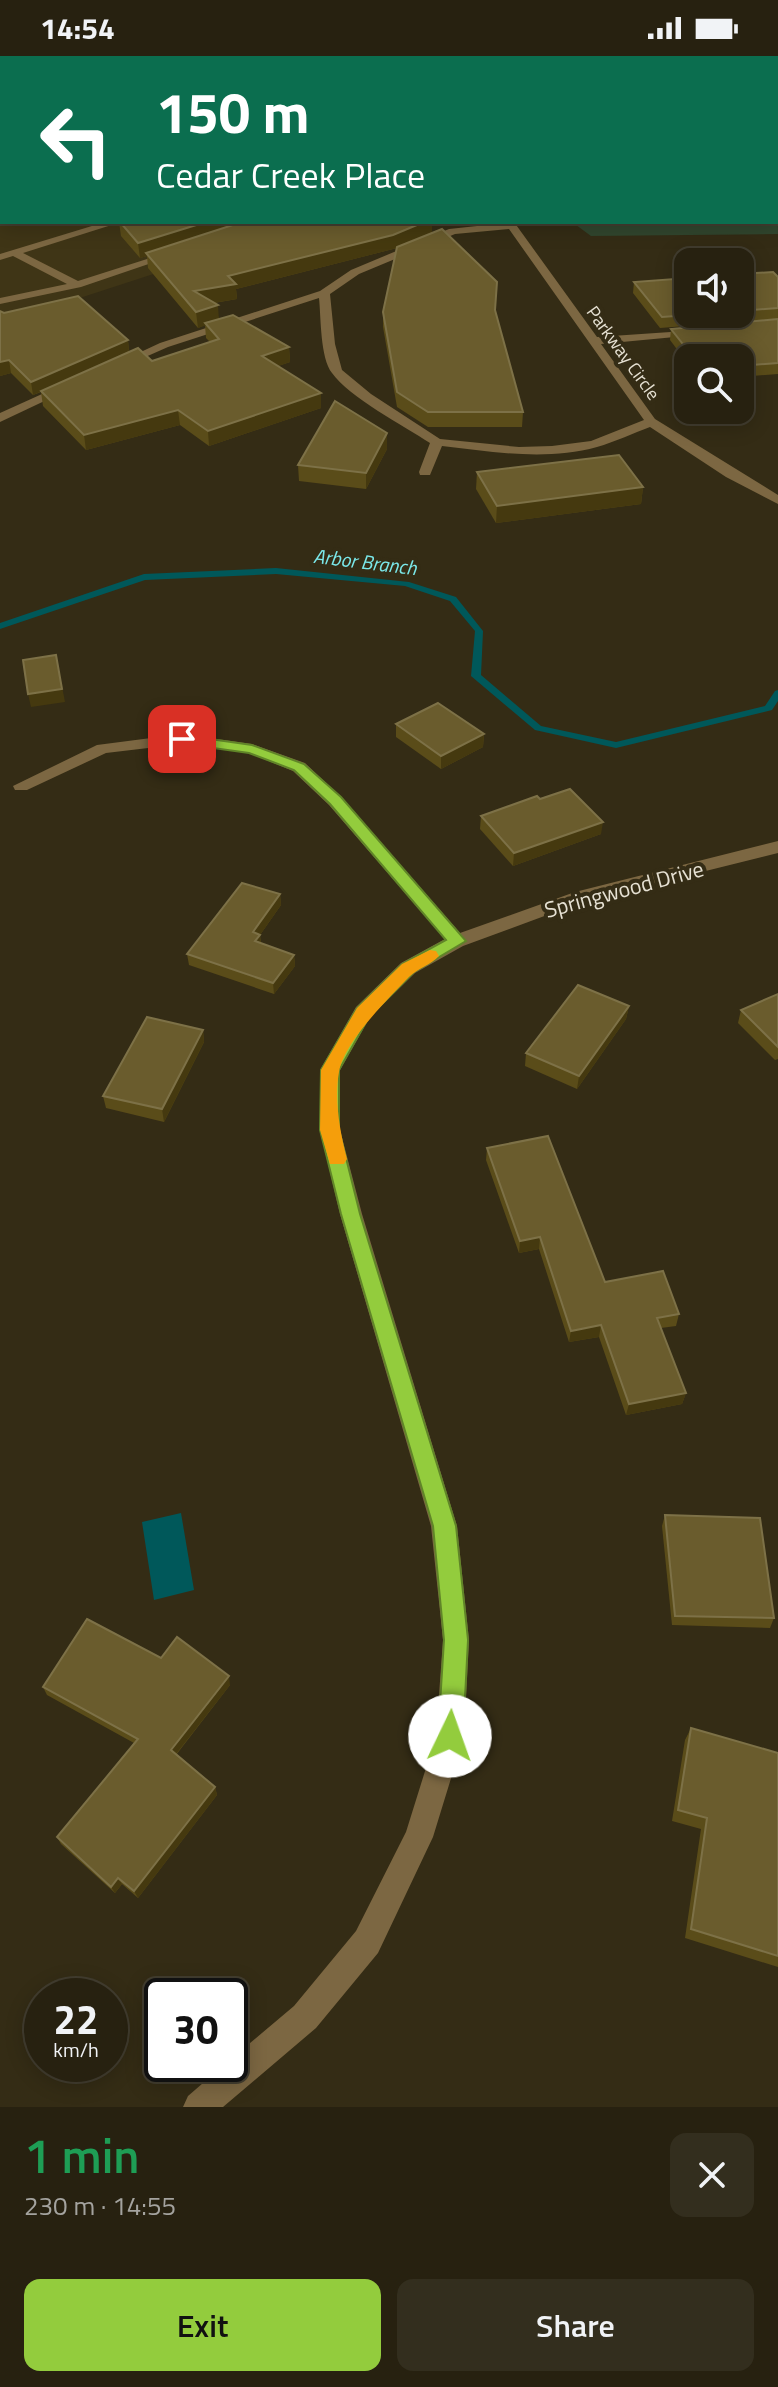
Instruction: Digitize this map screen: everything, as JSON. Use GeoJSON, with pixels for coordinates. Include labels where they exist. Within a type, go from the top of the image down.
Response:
{"type":"FeatureCollection","features":[{"type":"Feature","properties":{"kind":"street"},"geometry":{"type":"LineString","coordinates":[[0,257],[109,224]]}},
{"type":"Feature","properties":{"kind":"street"},"geometry":{"type":"LineString","coordinates":[[110,369],[164,345],[324,293],[355,272],[453,231],[510,224]]}},
{"type":"Feature","properties":{"kind":"street","name":"Parkway Circle"},"geometry":{"type":"LineString","coordinates":[[510,224],[651,422],[731,474],[778,500]]}},
{"type":"Feature","properties":{"kind":"street"},"geometry":{"type":"LineString","coordinates":[[0,301],[77,285],[182,251]]}},
{"type":"Feature","properties":{"kind":"street"},"geometry":{"type":"LineString","coordinates":[[14,253],[77,285]]}},
{"type":"Feature","properties":{"kind":"street"},"geometry":{"type":"LineString","coordinates":[[0,287],[21,298]]}},
{"type":"Feature","properties":{"kind":"street"},"geometry":{"type":"LineString","coordinates":[[324,293],[329,344],[336,371],[367,397],[437,442],[519,451],[552,450],[594,444],[651,422]]}},
{"type":"Feature","properties":{"kind":"street"},"geometry":{"type":"LineString","coordinates":[[593,341],[716,330]]}},
{"type":"Feature","properties":{"kind":"street"},"geometry":{"type":"LineString","coordinates":[[0,418],[83,381]]}},
{"type":"Feature","properties":{"kind":"street"},"geometry":{"type":"LineString","coordinates":[[425,472],[437,442]]}},
{"type":"Feature","properties":{"kind":"street"},"geometry":{"type":"LineString","coordinates":[[21,786],[103,748],[182,739],[252,749],[299,767],[335,801],[457,941]]}},
{"type":"Feature","properties":{"kind":"street","name":"Springwood Drive"},"geometry":{"type":"LineString","coordinates":[[199,2107],[305,2017],[367,1942],[419,1837],[450,1736],[456,1640],[444,1526],[351,1214],[330,1130],[330,1070],[363,1012],[408,968],[457,941],[581,896],[728,862],[778,847]]}},
{"type":"Feature","properties":{"kind":"shaded area"},"geometry":{"type":"Polygon","coordinates":[[[0,224],[307,224],[0,324],[0,224]]]}},
{"type":"Feature","properties":{"kind":"green space"},"geometry":{"type":"Polygon","coordinates":[[[575,224],[778,224],[778,234],[591,236],[575,224]]]}},
{"type":"Feature","properties":{"kind":"water"},"geometry":{"type":"Polygon","coordinates":[[[181,1513],[194,1590],[154,1600],[142,1522],[181,1513]]]}},
{"type":"Feature","properties":{"kind":"building"},"geometry":{"type":"Polygon","coordinates":[[[122,224],[200,224],[138,243],[122,224]]]}},
{"type":"Feature","properties":{"kind":"building"},"geometry":{"type":"Polygon","coordinates":[[[236,224],[419,224],[393,235],[228,276],[236,284],[194,291],[218,305],[196,312],[146,253],[236,224]]]}},
{"type":"Feature","properties":{"kind":"building"},"geometry":{"type":"Polygon","coordinates":[[[442,229],[497,282],[495,310],[523,412],[428,412],[397,392],[383,312],[397,247],[442,229]]]}},
{"type":"Feature","properties":{"kind":"building"},"geometry":{"type":"Polygon","coordinates":[[[773,272],[778,277],[778,308],[754,310],[754,273],[773,272]]]}},
{"type":"Feature","properties":{"kind":"building"},"geometry":{"type":"Polygon","coordinates":[[[674,279],[674,316],[662,317],[634,282],[674,279]]]}},
{"type":"Feature","properties":{"kind":"building"},"geometry":{"type":"Polygon","coordinates":[[[78,296],[128,340],[31,382],[9,360],[0,362],[0,311],[4,313],[78,296]]]}},
{"type":"Feature","properties":{"kind":"building"},"geometry":{"type":"Polygon","coordinates":[[[233,315],[289,347],[262,356],[321,393],[208,431],[178,410],[84,435],[41,391],[138,348],[152,361],[219,339],[205,323],[233,315]]]}},
{"type":"Feature","properties":{"kind":"building"},"geometry":{"type":"Polygon","coordinates":[[[778,319],[778,363],[754,365],[754,344],[683,344],[671,329],[754,328],[754,321],[778,319]]]}},
{"type":"Feature","properties":{"kind":"building"},"geometry":{"type":"Polygon","coordinates":[[[335,401],[387,433],[366,473],[298,465],[335,401]]]}},
{"type":"Feature","properties":{"kind":"building"},"geometry":{"type":"Polygon","coordinates":[[[619,455],[643,487],[497,506],[477,472],[619,455]]]}},
{"type":"Feature","properties":{"kind":"building"},"geometry":{"type":"Polygon","coordinates":[[[56,655],[62,689],[28,694],[23,660],[56,655]]]}},
{"type":"Feature","properties":{"kind":"building"},"geometry":{"type":"Polygon","coordinates":[[[438,703],[484,734],[441,756],[396,724],[438,703]]]}},
{"type":"Feature","properties":{"kind":"building"},"geometry":{"type":"Polygon","coordinates":[[[570,789],[603,822],[514,853],[481,816],[537,796],[540,799],[570,789]]]}},
{"type":"Feature","properties":{"kind":"building"},"geometry":{"type":"Polygon","coordinates":[[[242,883],[280,894],[253,932],[260,935],[255,941],[294,955],[273,983],[187,954],[242,883]]]}},
{"type":"Feature","properties":{"kind":"building"},"geometry":{"type":"Polygon","coordinates":[[[578,985],[629,1006],[579,1076],[526,1053],[578,985]]]}},
{"type":"Feature","properties":{"kind":"building"},"geometry":{"type":"Polygon","coordinates":[[[778,994],[778,1047],[741,1010],[778,994]]]}},
{"type":"Feature","properties":{"kind":"building"},"geometry":{"type":"Polygon","coordinates":[[[147,1017],[203,1030],[162,1109],[103,1096],[147,1017]]]}},
{"type":"Feature","properties":{"kind":"building"},"geometry":{"type":"Polygon","coordinates":[[[548,1136],[605,1282],[663,1271],[679,1314],[657,1318],[686,1393],[629,1404],[601,1325],[571,1331],[540,1237],[520,1241],[487,1148],[548,1136]]]}},
{"type":"Feature","properties":{"kind":"building"},"geometry":{"type":"Polygon","coordinates":[[[665,1515],[760,1518],[774,1618],[675,1616],[665,1515]]]}},
{"type":"Feature","properties":{"kind":"building"},"geometry":{"type":"Polygon","coordinates":[[[87,1619],[161,1658],[177,1637],[229,1676],[171,1750],[215,1787],[134,1891],[118,1878],[111,1887],[57,1837],[138,1739],[43,1687],[87,1619]]]}},
{"type":"Feature","properties":{"kind":"building"},"geometry":{"type":"Polygon","coordinates":[[[691,1728],[778,1753],[778,1956],[691,1929],[707,1818],[678,1810],[691,1728]]]}},
{"type":"Feature","properties":{"kind":"waterway","name":"Arbor Branch"},"geometry":{"type":"LineString","coordinates":[[0,626],[144,577],[276,571],[406,584],[453,599],[479,631],[476,676],[538,728],[616,745],[769,708],[778,693]]}},
{"type":"Feature","properties":{"kind":"slow traffic"},"geometry":{"type":"LineString","coordinates":[[337,1159],[330,1130],[330,1070],[363,1012],[408,968],[430,956]]}},
{"type":"Feature","properties":{"kind":"route"},"geometry":{"type":"LineString","coordinates":[[182,739],[252,749],[299,767],[335,801],[457,941],[408,968],[363,1012],[330,1070],[330,1130],[351,1214],[444,1526],[456,1640],[450,1736]]}}]}
